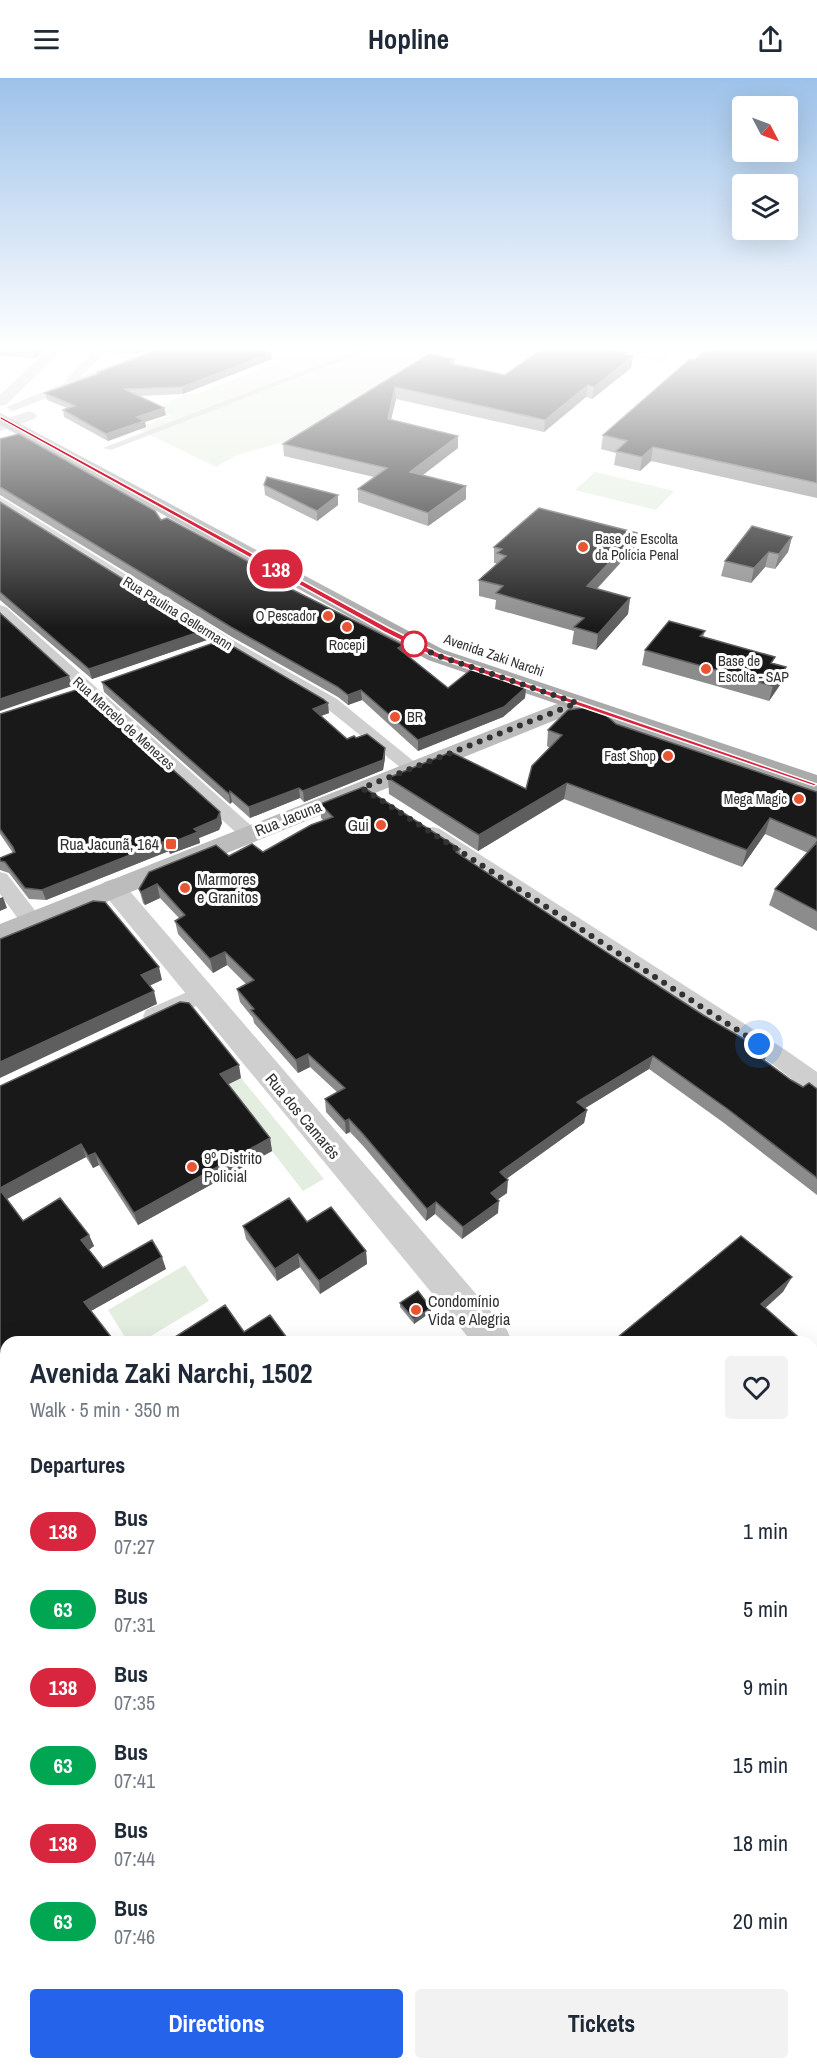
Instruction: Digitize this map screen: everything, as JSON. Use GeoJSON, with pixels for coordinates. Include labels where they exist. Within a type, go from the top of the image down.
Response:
{"type":"FeatureCollection","features":[{"type":"Feature","properties":{"kind":"main road","name":"Avenida Zaki Narchi"},"geometry":{"type":"LineString","coordinates":[[47,442],[436,655],[817,784]]}},
{"type":"Feature","properties":{"kind":"main road","name":"Avenida Zaki Narchi"},"geometry":{"type":"LineString","coordinates":[[50,442],[419,628],[817,764]]}},
{"type":"Feature","properties":{"kind":"main road"},"geometry":{"type":"LineString","coordinates":[[577,703],[599,697],[625,699]]}},
{"type":"Feature","properties":{"kind":"main road","name":"Rua Jacuna"},"geometry":{"type":"LineString","coordinates":[[0,935],[577,703]]}},
{"type":"Feature","properties":{"kind":"street"},"geometry":{"type":"LineString","coordinates":[[108,448],[124,442]]}},
{"type":"Feature","properties":{"kind":"street","name":"Rua Paulina Gellermann"},"geometry":{"type":"LineString","coordinates":[[0,501],[225,642],[332,703],[412,768]]}},
{"type":"Feature","properties":{"kind":"street","name":"Rua Marcelo de Menezes"},"geometry":{"type":"LineString","coordinates":[[0,610],[249,834]]}},
{"type":"Feature","properties":{"kind":"street"},"geometry":{"type":"LineString","coordinates":[[203,649],[225,642]]}},
{"type":"Feature","properties":{"kind":"street"},"geometry":{"type":"LineString","coordinates":[[64,696],[107,682]]}},
{"type":"Feature","properties":{"kind":"street"},"geometry":{"type":"LineString","coordinates":[[362,788],[386,803]]}},
{"type":"Feature","properties":{"kind":"street"},"geometry":{"type":"LineString","coordinates":[[416,823],[779,1057],[817,1085]]}},
{"type":"Feature","properties":{"kind":"street"},"geometry":{"type":"LineString","coordinates":[[0,879],[32,922]]}},
{"type":"Feature","properties":{"kind":"street","name":"Rua dos Camarés"},"geometry":{"type":"LineString","coordinates":[[113,888],[489,1336]]}},
{"type":"Feature","properties":{"kind":"street"},"geometry":{"type":"LineString","coordinates":[[137,1024],[201,994]]}},
{"type":"Feature","properties":{"kind":"green space"},"geometry":{"type":"Polygon","coordinates":[[[165,442],[284,442],[237,455],[216,467],[165,442]]]}},
{"type":"Feature","properties":{"kind":"green space"},"geometry":{"type":"Polygon","coordinates":[[[595,472],[674,491],[656,510],[575,490],[595,472]]]}},
{"type":"Feature","properties":{"kind":"green space"},"geometry":{"type":"Polygon","coordinates":[[[241,1078],[324,1179],[303,1191],[222,1087],[241,1078]]]}},
{"type":"Feature","properties":{"kind":"green space"},"geometry":{"type":"Polygon","coordinates":[[[185,1265],[209,1301],[151,1336],[124,1336],[108,1310],[185,1265]]]}},
{"type":"Feature","properties":{"kind":"building"},"geometry":{"type":"Polygon","coordinates":[[[0,442],[33,442],[155,511],[161,520],[167,518],[268,572],[289,586],[287,587],[403,645],[398,648],[448,688],[473,668],[526,687],[504,707],[418,740],[361,690],[348,695],[0,487],[0,442]]]}},
{"type":"Feature","properties":{"kind":"building"},"geometry":{"type":"Polygon","coordinates":[[[286,442],[450,442],[410,472],[466,486],[428,513],[358,489],[387,468],[283,444],[286,442]]]}},
{"type":"Feature","properties":{"kind":"building"},"geometry":{"type":"Polygon","coordinates":[[[626,442],[817,442],[817,483],[653,447],[642,457],[616,451],[626,442]]]}},
{"type":"Feature","properties":{"kind":"building"},"geometry":{"type":"Polygon","coordinates":[[[267,477],[338,495],[317,511],[264,485],[267,477]]]}},
{"type":"Feature","properties":{"kind":"building"},"geometry":{"type":"Polygon","coordinates":[[[0,502],[205,630],[89,669],[0,592],[0,502]]]}},
{"type":"Feature","properties":{"kind":"building"},"geometry":{"type":"Polygon","coordinates":[[[539,508],[637,533],[587,586],[630,598],[598,634],[574,627],[584,618],[496,593],[503,586],[479,580],[506,556],[497,553],[502,549],[494,547],[539,508]]]}},
{"type":"Feature","properties":{"kind":"building"},"geometry":{"type":"Polygon","coordinates":[[[752,526],[792,537],[779,554],[769,552],[754,568],[725,561],[752,526]]]}},
{"type":"Feature","properties":{"kind":"building"},"geometry":{"type":"Polygon","coordinates":[[[0,613],[69,676],[0,699],[0,613]]]}},
{"type":"Feature","properties":{"kind":"building"},"geometry":{"type":"Polygon","coordinates":[[[669,621],[705,631],[700,636],[775,657],[771,663],[786,667],[773,686],[645,650],[669,621]]]}},
{"type":"Feature","properties":{"kind":"building"},"geometry":{"type":"Polygon","coordinates":[[[222,640],[323,699],[328,703],[313,709],[347,739],[367,734],[385,748],[383,760],[303,791],[299,788],[249,807],[230,791],[229,794],[102,682],[222,640]]]}},
{"type":"Feature","properties":{"kind":"building"},"geometry":{"type":"Polygon","coordinates":[[[82,688],[220,812],[217,819],[194,829],[198,832],[168,844],[170,839],[42,890],[25,888],[5,862],[0,861],[0,858],[15,852],[0,829],[0,714],[82,688]]]}},
{"type":"Feature","properties":{"kind":"building"},"geometry":{"type":"Polygon","coordinates":[[[589,707],[601,711],[616,724],[817,792],[817,838],[770,818],[747,850],[567,783],[479,835],[388,778],[451,752],[526,789],[532,766],[562,735],[548,730],[568,710],[589,707]]]}},
{"type":"Feature","properties":{"kind":"building"},"geometry":{"type":"Polygon","coordinates":[[[363,787],[460,849],[456,852],[577,933],[703,1015],[768,1053],[761,1058],[791,1080],[803,1087],[809,1083],[817,1089],[817,1178],[729,1110],[653,1056],[577,1102],[587,1110],[500,1172],[508,1180],[491,1193],[499,1201],[463,1227],[436,1202],[427,1209],[363,1134],[349,1119],[345,1121],[325,1099],[345,1088],[308,1054],[296,1060],[251,1010],[254,1009],[237,989],[254,980],[225,952],[210,959],[175,921],[185,915],[157,884],[141,892],[139,889],[149,872],[216,845],[229,856],[252,844],[263,852],[311,825],[333,817],[320,804],[363,787]]]}},
{"type":"Feature","properties":{"kind":"building"},"geometry":{"type":"Polygon","coordinates":[[[817,842],[817,911],[775,889],[817,842]]]}},
{"type":"Feature","properties":{"kind":"building"},"geometry":{"type":"Polygon","coordinates":[[[93,901],[105,902],[159,967],[141,975],[154,991],[0,1062],[0,939],[93,901]]]}},
{"type":"Feature","properties":{"kind":"building"},"geometry":{"type":"Polygon","coordinates":[[[180,1002],[189,1003],[239,1065],[220,1074],[270,1138],[134,1213],[95,1153],[88,1156],[81,1144],[0,1188],[0,1086],[180,1002]]]}},
{"type":"Feature","properties":{"kind":"building"},"geometry":{"type":"Polygon","coordinates":[[[0,1190],[23,1221],[60,1198],[89,1235],[81,1240],[103,1268],[152,1240],[162,1257],[84,1302],[110,1336],[0,1336],[0,1190]]]}},
{"type":"Feature","properties":{"kind":"building"},"geometry":{"type":"Polygon","coordinates":[[[289,1198],[307,1222],[331,1207],[366,1251],[319,1281],[298,1254],[275,1269],[243,1226],[289,1198]]]}},
{"type":"Feature","properties":{"kind":"building"},"geometry":{"type":"Polygon","coordinates":[[[741,1236],[792,1277],[761,1304],[797,1336],[619,1336],[741,1236]]]}},
{"type":"Feature","properties":{"kind":"building","name":"Condomínio Vida e Alegria"},"geometry":{"type":"Polygon","coordinates":[[[418,1291],[431,1308],[414,1319],[400,1303],[418,1291]]]}},
{"type":"Feature","properties":{"kind":"building"},"geometry":{"type":"Polygon","coordinates":[[[225,1305],[244,1332],[270,1315],[286,1336],[177,1336],[225,1305]]]}},
{"type":"Feature","properties":{"kind":"bus line","name":"138"},"geometry":{"type":"LineString","coordinates":[[47,442],[173,513],[436,655],[817,784]]}},
{"type":"Feature","properties":{"kind":"place","name":"Base de Escolta da Polícia Penal"},"geometry":{"type":"Point","coordinates":[583,547]}},
{"type":"Feature","properties":{"kind":"place","name":"O Pescador"},"geometry":{"type":"Point","coordinates":[328,616]}},
{"type":"Feature","properties":{"kind":"place","name":"Rocepi"},"geometry":{"type":"Point","coordinates":[347,627]}},
{"type":"Feature","properties":{"kind":"place","name":"Base de Escolta - SAP"},"geometry":{"type":"Point","coordinates":[706,669]}},
{"type":"Feature","properties":{"kind":"place","name":"BR"},"geometry":{"type":"Point","coordinates":[395,717]}},
{"type":"Feature","properties":{"kind":"place","name":"Fast Shop"},"geometry":{"type":"Point","coordinates":[668,756]}},
{"type":"Feature","properties":{"kind":"place","name":"Mega Magic"},"geometry":{"type":"Point","coordinates":[799,799]}},
{"type":"Feature","properties":{"kind":"place","name":"Gui"},"geometry":{"type":"Point","coordinates":[381,825]}},
{"type":"Feature","properties":{"kind":"place","name":"Rua Jacunã, 164"},"geometry":{"type":"Point","coordinates":[171,844]}},
{"type":"Feature","properties":{"kind":"place","name":"Marmores e Granitos"},"geometry":{"type":"Point","coordinates":[185,888]}},
{"type":"Feature","properties":{"kind":"place","name":"9º Distrito Policial"},"geometry":{"type":"Point","coordinates":[192,1167]}},
{"type":"Feature","properties":{"kind":"place","name":"Condomínio Vida e Alegria"},"geometry":{"type":"Point","coordinates":[416,1310]}},
{"type":"Feature","properties":{"kind":"route"},"geometry":{"type":"LineString","coordinates":[[414,644],[408,641],[436,655],[577,703],[362,788],[759,1044]]}}]}
